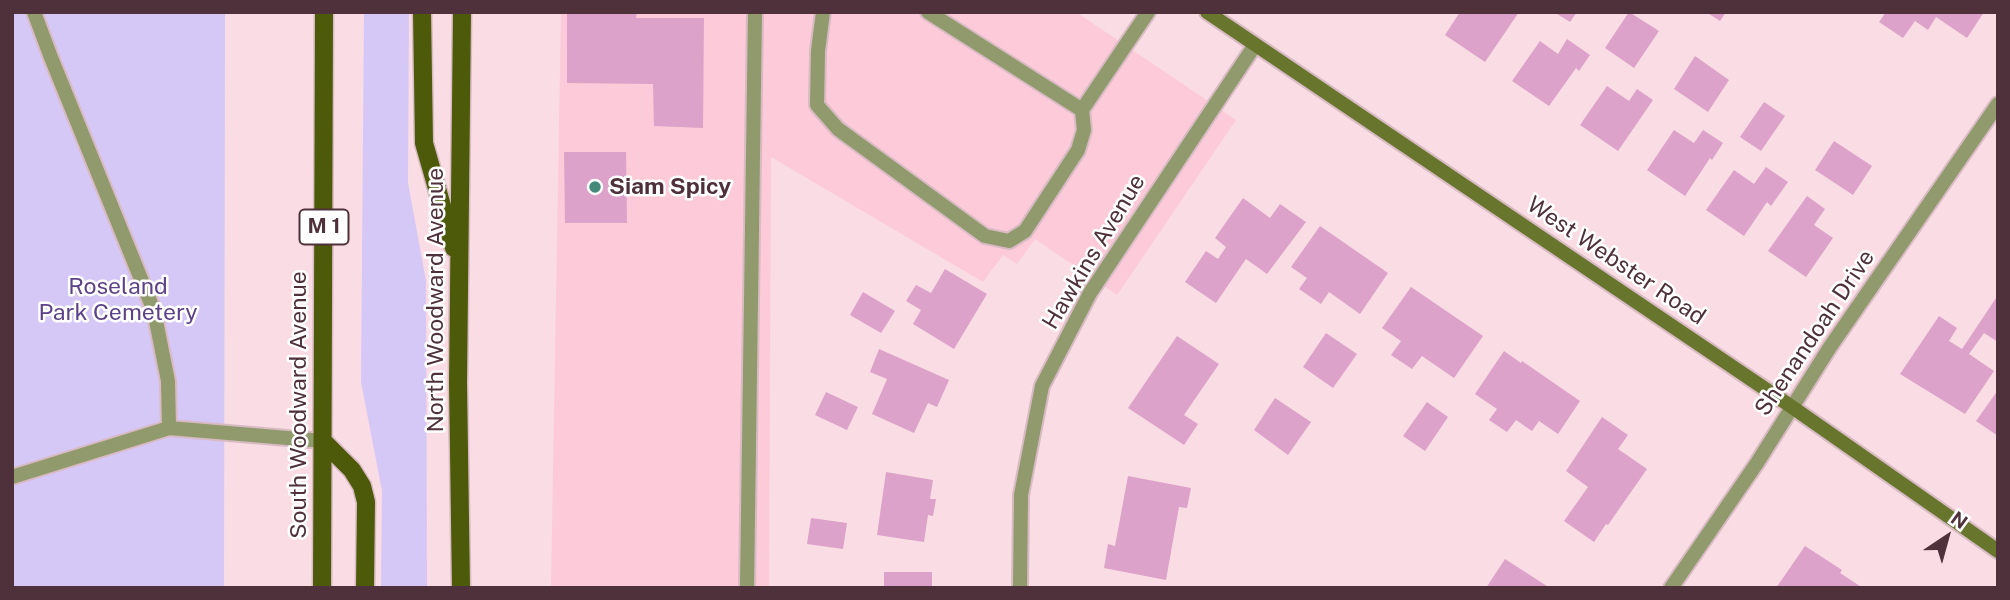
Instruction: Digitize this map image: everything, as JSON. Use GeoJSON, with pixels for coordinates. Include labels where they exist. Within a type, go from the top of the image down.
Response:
{"type":"FeatureCollection","features":[{"type":"Feature","properties":{"kind":"main road","name":"South Woodward Avenue"},"geometry":{"type":"LineString","coordinates":[[322,588],[324,12]]}},
{"type":"Feature","properties":{"kind":"main road"},"geometry":{"type":"LineString","coordinates":[[422,12],[424,143],[459,264]]}},
{"type":"Feature","properties":{"kind":"main road","name":"North Woodward Avenue"},"geometry":{"type":"LineString","coordinates":[[461,588],[458,383],[462,12]]}},
{"type":"Feature","properties":{"kind":"main road"},"geometry":{"type":"LineString","coordinates":[[323,441],[352,470],[362,486],[366,502],[366,588]]}},
{"type":"Feature","properties":{"kind":"street"},"geometry":{"type":"LineString","coordinates":[[34,12],[154,311],[168,381],[169,428]]}},
{"type":"Feature","properties":{"kind":"street"},"geometry":{"type":"LineString","coordinates":[[747,588],[755,12]]}},
{"type":"Feature","properties":{"kind":"street"},"geometry":{"type":"LineString","coordinates":[[823,12],[818,51],[817,104],[838,129],[985,236],[1009,241],[1025,231],[1078,150],[1084,130],[1082,110],[1148,12]]}},
{"type":"Feature","properties":{"kind":"street"},"geometry":{"type":"LineString","coordinates":[[928,12],[1082,110]]}},
{"type":"Feature","properties":{"kind":"street","name":"West Webster Road"},"geometry":{"type":"LineString","coordinates":[[1207,12],[1792,407],[1998,551]]}},
{"type":"Feature","properties":{"kind":"street","name":"Hawkins Avenue"},"geometry":{"type":"LineString","coordinates":[[1020,588],[1020,495],[1042,386],[1090,293],[1255,45]]}},
{"type":"Feature","properties":{"kind":"street","name":"Shenandoah Drive"},"geometry":{"type":"LineString","coordinates":[[1671,588],[1757,463],[1830,347],[1998,104]]}},
{"type":"Feature","properties":{"kind":"street"},"geometry":{"type":"LineString","coordinates":[[12,477],[169,428],[323,441]]}},
{"type":"Feature","properties":{"kind":"shaded area"},"geometry":{"type":"Polygon","coordinates":[[[561,12],[1076,12],[1236,120],[1117,295],[1035,239],[1017,264],[1003,255],[983,282],[771,157],[769,588],[551,588],[561,12]]]}},
{"type":"Feature","properties":{"kind":"green space","name":"Roseland Park Cemetery"},"geometry":{"type":"Polygon","coordinates":[[[12,12],[225,12],[224,588],[12,588],[12,12]]]}},
{"type":"Feature","properties":{"kind":"green space"},"geometry":{"type":"Polygon","coordinates":[[[364,12],[409,12],[408,183],[426,281],[427,588],[381,588],[382,491],[361,382],[364,12]]]}},
{"type":"Feature","properties":{"kind":"building"},"geometry":{"type":"Polygon","coordinates":[[[567,12],[637,12],[636,18],[704,18],[703,128],[654,126],[653,84],[567,83],[567,12]]]}},
{"type":"Feature","properties":{"kind":"building"},"geometry":{"type":"Polygon","coordinates":[[[1460,12],[1519,12],[1485,62],[1445,35],[1460,12]]]}},
{"type":"Feature","properties":{"kind":"building"},"geometry":{"type":"Polygon","coordinates":[[[1554,12],[1577,12],[1570,22],[1554,12]]]}},
{"type":"Feature","properties":{"kind":"building"},"geometry":{"type":"Polygon","coordinates":[[[1629,12],[1659,31],[1634,68],[1605,48],[1629,12]]]}},
{"type":"Feature","properties":{"kind":"building"},"geometry":{"type":"Polygon","coordinates":[[[1706,12],[1726,12],[1720,21],[1706,12]]]}},
{"type":"Feature","properties":{"kind":"building"},"geometry":{"type":"Polygon","coordinates":[[[1886,12],[1984,12],[1967,38],[1936,17],[1928,30],[1915,21],[1903,38],[1879,22],[1886,12]]]}},
{"type":"Feature","properties":{"kind":"building"},"geometry":{"type":"Polygon","coordinates":[[[1567,39],[1590,55],[1579,71],[1576,68],[1549,106],[1512,81],[1540,41],[1558,54],[1567,39]]]}},
{"type":"Feature","properties":{"kind":"building"},"geometry":{"type":"Polygon","coordinates":[[[1695,56],[1729,80],[1708,112],[1674,89],[1695,56]]]}},
{"type":"Feature","properties":{"kind":"building"},"geometry":{"type":"Polygon","coordinates":[[[1607,86],[1629,101],[1637,89],[1653,100],[1618,151],[1580,125],[1607,86]]]}},
{"type":"Feature","properties":{"kind":"building"},"geometry":{"type":"Polygon","coordinates":[[[1764,102],[1785,116],[1761,151],[1740,137],[1764,102]]]}},
{"type":"Feature","properties":{"kind":"building"},"geometry":{"type":"Polygon","coordinates":[[[1674,130],[1694,143],[1703,130],[1723,143],[1685,196],[1647,170],[1674,130]]]}},
{"type":"Feature","properties":{"kind":"building"},"geometry":{"type":"Polygon","coordinates":[[[1834,141],[1872,166],[1853,195],[1815,170],[1834,141]]]}},
{"type":"Feature","properties":{"kind":"building","name":"Siam Spicy"},"geometry":{"type":"Polygon","coordinates":[[[564,152],[626,152],[627,223],[565,223],[564,152]]]}},
{"type":"Feature","properties":{"kind":"building"},"geometry":{"type":"Polygon","coordinates":[[[1766,167],[1788,182],[1771,206],[1767,202],[1744,236],[1706,210],[1734,170],[1754,184],[1766,167]]]}},
{"type":"Feature","properties":{"kind":"building"},"geometry":{"type":"Polygon","coordinates":[[[1807,196],[1825,209],[1814,225],[1833,238],[1806,277],[1768,251],[1807,196]]]}},
{"type":"Feature","properties":{"kind":"building"},"geometry":{"type":"Polygon","coordinates":[[[1243,198],[1270,218],[1280,204],[1306,222],[1267,274],[1246,259],[1216,303],[1185,282],[1206,251],[1218,259],[1226,247],[1215,238],[1243,198]]]}},
{"type":"Feature","properties":{"kind":"building"},"geometry":{"type":"Polygon","coordinates":[[[1320,226],[1388,273],[1360,314],[1329,292],[1321,304],[1299,289],[1307,278],[1291,267],[1320,226]]]}},
{"type":"Feature","properties":{"kind":"building"},"geometry":{"type":"Polygon","coordinates":[[[945,269],[987,294],[954,349],[913,324],[921,310],[906,301],[916,285],[931,293],[945,269]]]}},
{"type":"Feature","properties":{"kind":"building"},"geometry":{"type":"Polygon","coordinates":[[[1411,287],[1483,336],[1454,378],[1422,356],[1412,369],[1391,355],[1401,341],[1382,328],[1411,287]]]}},
{"type":"Feature","properties":{"kind":"building"},"geometry":{"type":"Polygon","coordinates":[[[863,292],[895,311],[881,333],[850,315],[863,292]]]}},
{"type":"Feature","properties":{"kind":"building"},"geometry":{"type":"Polygon","coordinates":[[[1998,295],[1998,342],[1984,333],[1969,354],[1994,371],[1965,414],[1900,374],[1939,316],[1957,328],[1949,341],[1962,349],[1998,295]]]}},
{"type":"Feature","properties":{"kind":"building"},"geometry":{"type":"Polygon","coordinates":[[[1326,333],[1357,354],[1333,388],[1303,367],[1326,333]]]}},
{"type":"Feature","properties":{"kind":"building"},"geometry":{"type":"Polygon","coordinates":[[[1177,336],[1219,364],[1184,415],[1198,424],[1184,445],[1128,408],[1177,336]]]}},
{"type":"Feature","properties":{"kind":"building"},"geometry":{"type":"Polygon","coordinates":[[[879,349],[949,380],[937,407],[928,403],[914,433],[872,414],[887,379],[870,372],[879,349]]]}},
{"type":"Feature","properties":{"kind":"building"},"geometry":{"type":"Polygon","coordinates":[[[1504,351],[1580,401],[1558,434],[1539,421],[1532,431],[1516,420],[1507,432],[1489,420],[1497,409],[1475,394],[1504,351]]]}},
{"type":"Feature","properties":{"kind":"building"},"geometry":{"type":"Polygon","coordinates":[[[1998,390],[1998,436],[1976,421],[1998,390]]]}},
{"type":"Feature","properties":{"kind":"building"},"geometry":{"type":"Polygon","coordinates":[[[826,392],[858,407],[847,430],[815,415],[826,392]]]}},
{"type":"Feature","properties":{"kind":"building"},"geometry":{"type":"Polygon","coordinates":[[[1275,398],[1311,422],[1288,455],[1254,430],[1275,398]]]}},
{"type":"Feature","properties":{"kind":"building"},"geometry":{"type":"Polygon","coordinates":[[[1427,402],[1448,417],[1425,451],[1403,436],[1427,402]]]}},
{"type":"Feature","properties":{"kind":"building"},"geometry":{"type":"Polygon","coordinates":[[[1602,417],[1628,435],[1618,449],[1647,469],[1594,542],[1564,521],[1588,487],[1566,471],[1602,417]]]}},
{"type":"Feature","properties":{"kind":"building"},"geometry":{"type":"Polygon","coordinates":[[[886,472],[933,480],[930,499],[936,499],[933,516],[928,515],[924,542],[877,535],[886,472]]]}},
{"type":"Feature","properties":{"kind":"building"},"geometry":{"type":"Polygon","coordinates":[[[1128,476],[1191,488],[1187,508],[1179,507],[1166,580],[1104,568],[1108,544],[1115,546],[1128,476]]]}},
{"type":"Feature","properties":{"kind":"building"},"geometry":{"type":"Polygon","coordinates":[[[811,518],[847,523],[843,549],[807,544],[811,518]]]}},
{"type":"Feature","properties":{"kind":"building"},"geometry":{"type":"Polygon","coordinates":[[[1805,546],[1842,570],[1840,573],[1863,588],[1776,588],[1805,546]]]}},
{"type":"Feature","properties":{"kind":"building"},"geometry":{"type":"Polygon","coordinates":[[[1505,559],[1550,588],[1486,588],[1505,559]]]}},
{"type":"Feature","properties":{"kind":"building"},"geometry":{"type":"Polygon","coordinates":[[[884,572],[932,572],[932,588],[884,588],[884,572]]]}},
{"type":"Feature","properties":{"kind":"place","name":"Siam Spicy"},"geometry":{"type":"Point","coordinates":[595,187]}}]}
